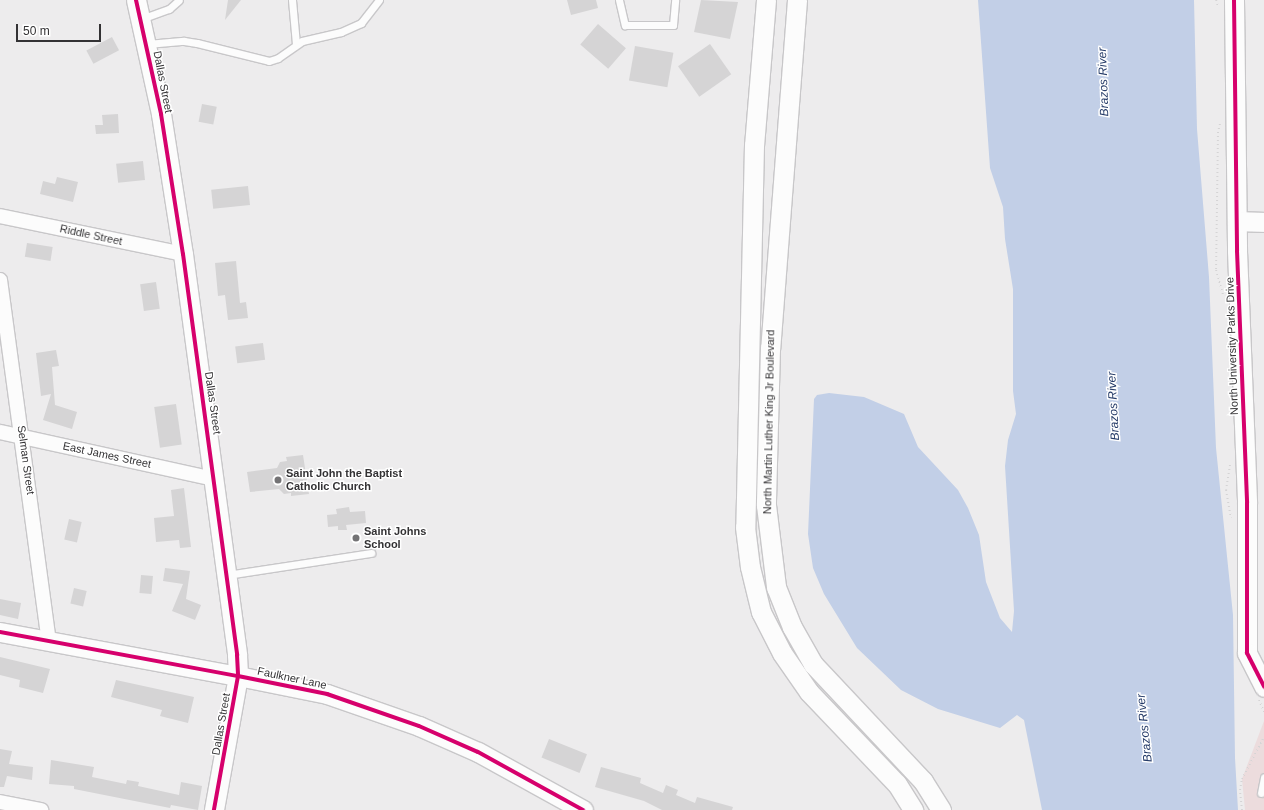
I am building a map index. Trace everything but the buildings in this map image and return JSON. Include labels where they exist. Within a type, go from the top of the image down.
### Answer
[{"type":"street","name":"Dallas Street","points":[[136,0],[161,114],[183,254],[214,479],[238,676],[214,810]]},
{"type":"street","name":"North Martin Luther King Jr Boulevard","points":[[766,0],[754,145],[745,527],[750,567],[761,612],[782,653],[809,692],[897,784],[914,810]]},
{"type":"street","name":"North Martin Luther King Jr Boulevard","points":[[797,0],[770,348],[766,505],[776,587],[792,627],[813,664],[923,782],[941,810]]},
{"type":"street","name":"North University Parks Drive","points":[[1234,0],[1237,221],[1247,503],[1247,653],[1264,687]]},
{"type":"street","name":"Riddle Street","points":[[0,216],[183,254]]},
{"type":"street","points":[[1237,221],[1264,222]]},
{"type":"street","name":"Selman Street","points":[[0,280],[23,437],[49,641]]},
{"type":"street","name":"East James Street","points":[[0,432],[214,479]]},
{"type":"street","name":"Faulkner Lane","points":[[0,632],[327,694],[419,726],[478,752],[582,810]]},
{"type":"street","points":[[0,802],[41,810]]},
{"type":"lane","points":[[141,19],[169,9],[179,0]]},
{"type":"lane","points":[[292,0],[296,44]]},
{"type":"lane","points":[[146,44],[184,41],[269,61],[278,58],[302,40],[341,32],[361,23],[379,0]]},
{"type":"lane","points":[[619,0],[625,25],[673,25],[675,0]]},
{"type":"lane","points":[[226,575],[371,553]]},
{"type":"lane","points":[[1261,793],[1264,777]]},
{"type":"path","points":[[1242,810],[1240,790],[1242,779],[1264,737]]},
{"type":"shaded area","points":[[1264,721],[1264,810],[1245,810],[1242,779]]},
{"type":"water","name":"Brazos River","points":[[978,0],[1194,0],[1197,129],[1209,277],[1216,448],[1233,615],[1235,758],[1238,810],[1042,810],[1024,720],[1017,715],[1000,728],[938,709],[901,690],[857,648],[824,594],[813,568],[808,534],[814,399],[817,395],[829,393],[864,397],[904,414],[918,447],[958,490],[968,508],[979,535],[986,582],[1000,618],[1012,632],[1014,611],[1005,466],[1008,440],[1016,414],[1013,391],[1013,289],[1005,239],[1003,207],[990,168]]},
{"type":"cycle path","points":[[136,0],[161,114],[183,254],[237,655],[238,676],[214,810]]},
{"type":"cycle path","points":[[1234,0],[1237,251],[1247,503],[1247,653],[1264,687]]},
{"type":"cycle path","points":[[0,632],[327,694],[419,726],[478,752],[583,810]]},
{"type":"place","name":"Saint John the Baptist Catholic Church","points":[[278,480]]},
{"type":"place","name":"Saint Johns School","points":[[356,538]]}]
